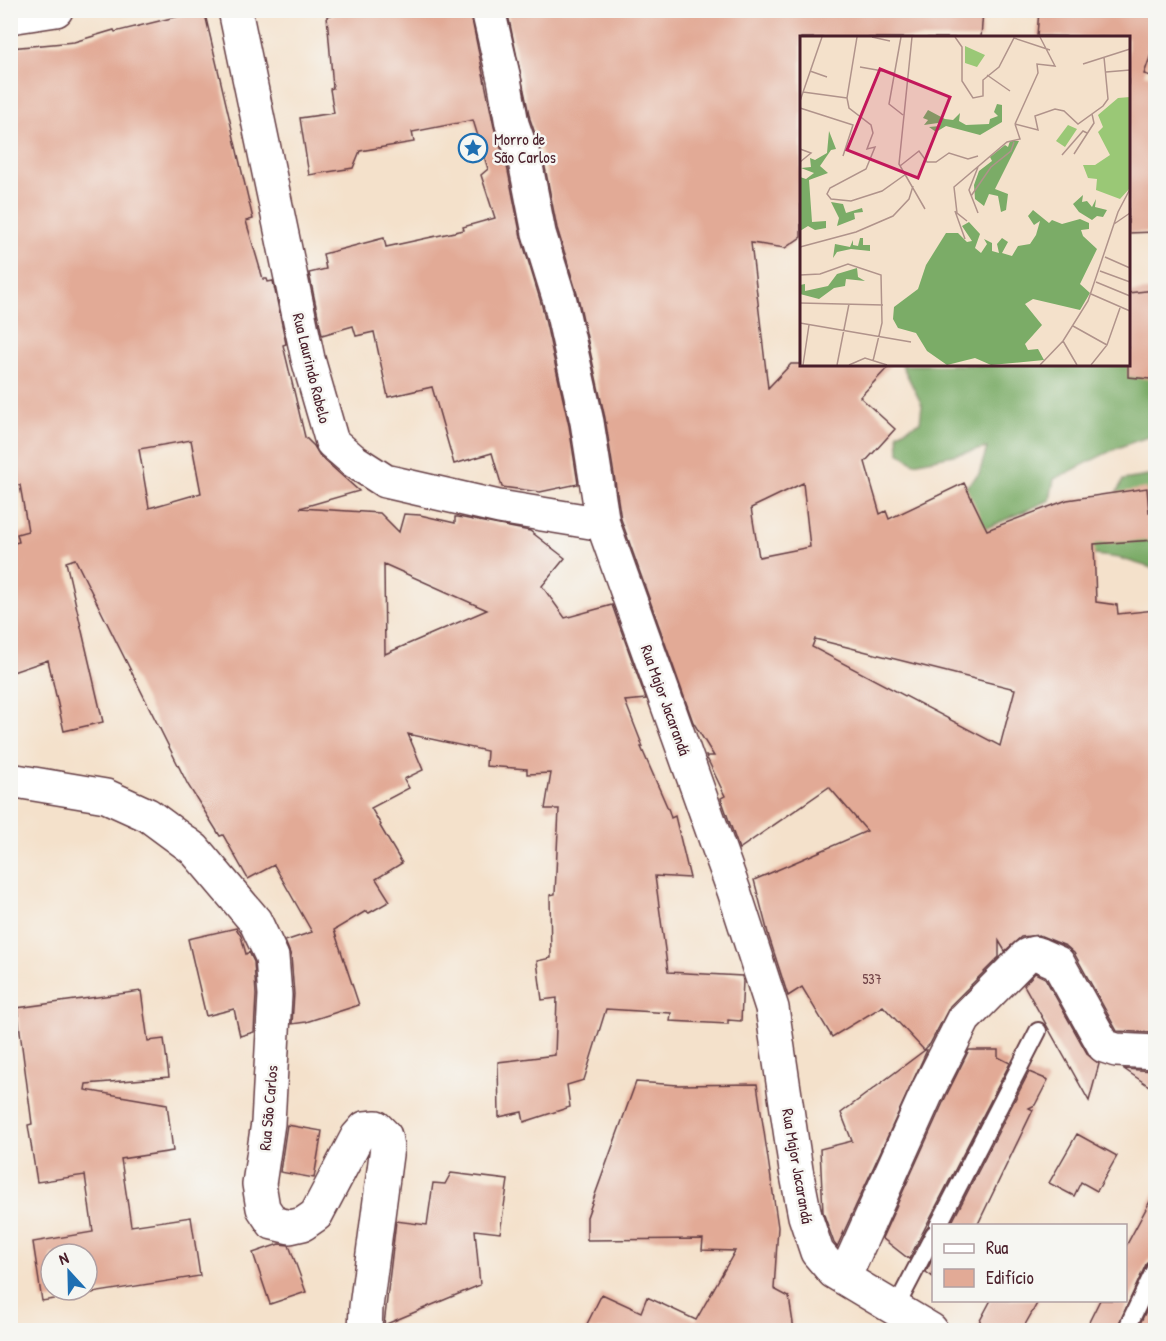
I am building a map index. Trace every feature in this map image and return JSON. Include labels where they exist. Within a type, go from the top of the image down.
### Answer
[{"type":"street","points":[[10,17],[56,10]]},
{"type":"street","name":"Rua Laurindo Rabelo","points":[[235,10],[308,359],[332,442],[354,461],[385,481],[499,507],[603,524]]},
{"type":"street","name":"Rua Major Jacarandá","points":[[488,10],[512,124],[525,161],[539,232],[560,301],[587,422],[603,524],[734,891],[772,1008],[805,1215],[817,1252],[834,1272],[931,1330]]},
{"type":"street","name":"Rua São Carlos","points":[[10,780],[106,796],[148,815],[194,849],[255,921],[272,957],[275,995],[268,1123],[259,1184],[263,1208],[273,1223],[290,1227],[303,1224],[316,1215],[357,1137],[366,1128],[376,1127],[385,1136],[387,1146],[365,1330]]},
{"type":"street","points":[[844,1278],[929,1088],[964,1019],[1027,956],[1034,953],[1058,963],[1104,1046],[1116,1050],[1155,1052]]},
{"type":"lane","points":[[939,1224],[1038,1031]]},
{"type":"lane","points":[[895,1309],[932,1235]]},
{"type":"lane","points":[[1126,1330],[1155,1267]]},
{"type":"green space","points":[[1155,340],[1155,440],[1149,437],[1124,445],[1054,479],[1050,500],[957,541],[951,501],[979,474],[987,448],[914,463],[899,452],[898,433],[920,422],[922,405],[902,366],[1130,366],[1130,341]]},
{"type":"green space","points":[[1155,475],[1155,569],[1119,558],[1086,554],[1123,480]]},
{"type":"building","points":[[204,10],[253,219],[246,221],[263,279],[267,279],[268,282],[273,281],[286,344],[283,345],[305,437],[320,456],[359,491],[300,508],[380,513],[399,532],[404,514],[455,523],[455,517],[458,517],[530,531],[565,558],[542,586],[565,618],[612,605],[646,699],[625,701],[643,747],[641,747],[671,818],[675,816],[690,878],[655,876],[668,972],[742,976],[741,1021],[728,1020],[728,1024],[670,1021],[671,1013],[606,1009],[584,1080],[567,1085],[570,1107],[524,1122],[522,1112],[499,1117],[498,1062],[555,1055],[557,998],[542,1000],[537,961],[551,958],[550,895],[555,894],[559,809],[545,809],[551,773],[527,774],[527,769],[486,766],[487,751],[408,734],[423,770],[404,779],[409,788],[371,808],[402,863],[376,879],[390,901],[369,913],[366,911],[334,930],[359,1005],[306,1022],[292,1024],[294,994],[291,956],[285,941],[312,932],[274,865],[248,879],[223,835],[220,836],[188,785],[75,559],[66,562],[103,722],[64,731],[48,660],[10,673],[10,544],[19,542],[17,534],[28,531],[20,485],[10,486],[10,48],[74,42],[114,30],[115,32]],"holes":[[[191,440],[201,493],[149,508],[139,449]],[[384,564],[487,610],[385,654]]]},
{"type":"building","points":[[354,10],[470,10],[494,127],[507,166],[521,237],[542,306],[569,426],[578,484],[540,492],[502,487],[492,453],[454,464],[432,387],[388,397],[374,332],[356,336],[353,326],[322,335],[309,273],[326,269],[323,254],[384,238],[386,247],[464,230],[463,227],[495,218],[481,175],[488,169],[473,120],[412,132],[414,142],[360,151],[353,168],[309,175],[300,118],[334,113],[330,89],[333,88],[327,16]]},
{"type":"building","points":[[507,10],[983,10],[981,36],[800,36],[800,238],[785,248],[751,243],[768,388],[791,364],[800,364],[800,366],[889,366],[860,397],[895,429],[865,462],[880,514],[886,511],[889,519],[964,483],[987,530],[1067,500],[1147,488],[1149,512],[1155,513],[1155,540],[1094,544],[1096,602],[1117,605],[1118,614],[1155,610],[1155,1033],[1117,1031],[1074,953],[1066,946],[1039,935],[1021,937],[1005,951],[999,941],[999,957],[950,1006],[930,1044],[924,1050],[883,1006],[832,1037],[802,987],[788,996],[754,880],[867,831],[829,787],[739,849],[721,798],[725,796],[706,756],[714,756],[693,722],[621,519],[605,418],[578,297],[557,228],[543,157],[530,119]],"holes":[[[803,483],[810,547],[759,557],[751,508]],[[815,639],[1015,689],[1000,746],[812,647]]]},
{"type":"building","points":[[1039,10],[1148,10],[1155,22],[1155,43],[1144,74],[1155,77],[1155,232],[1130,233],[1130,36],[1037,36]]},
{"type":"building","points":[[1155,290],[1155,368],[1150,379],[1128,377],[1130,293]]},
{"type":"building","points":[[236,928],[246,954],[249,952],[254,962],[256,995],[254,1032],[240,1036],[234,1009],[206,1016],[188,939]]},
{"type":"building","points":[[1035,973],[1045,978],[1088,1055],[1099,1064],[1089,1101],[1024,985]]},
{"type":"building","points":[[141,991],[148,1041],[164,1039],[169,1077],[86,1084],[85,1090],[167,1104],[173,1151],[121,1159],[131,1226],[191,1217],[200,1276],[99,1292],[99,1242],[39,1242],[39,1281],[33,1242],[93,1232],[85,1175],[37,1182],[28,1125],[32,1124],[17,1008]]},
{"type":"building","points":[[927,1050],[837,1247],[823,1212],[820,1149],[852,1141],[841,1113]]},
{"type":"building","points":[[969,1050],[998,1050],[998,1057],[1010,1063],[909,1259],[882,1238]]},
{"type":"building","points":[[1124,1069],[1155,1071],[1155,1090]]},
{"type":"building","points":[[1029,1072],[1048,1080],[1035,1105],[1029,1108],[1033,1110],[978,1224],[951,1224]]},
{"type":"building","points":[[636,1082],[678,1085],[757,1084],[778,1227],[774,1289],[789,1297],[794,1330],[584,1330],[602,1294],[641,1312],[647,1297],[696,1320],[735,1251],[702,1250],[703,1239],[587,1240],[587,1217]]},
{"type":"building","points":[[287,1125],[322,1131],[314,1178],[280,1172]]},
{"type":"building","points":[[1077,1134],[1117,1156],[1097,1191],[1081,1182],[1074,1196],[1049,1183]]},
{"type":"building","points":[[451,1173],[508,1180],[500,1233],[475,1230],[480,1285],[384,1325],[396,1221],[427,1225],[433,1183],[445,1184]]},
{"type":"building","points":[[1155,1192],[1155,1257],[1147,1262],[1116,1330],[1085,1330],[1099,1302],[1127,1302],[1127,1244]]},
{"type":"building","points":[[279,1244],[289,1245],[306,1292],[270,1304],[253,1253]]},
{"type":"building","points":[[932,1260],[932,1276],[926,1272]]},
{"type":"building","points":[[1155,1292],[1155,1330],[1137,1330]]},
{"type":"building","points":[[990,1302],[1038,1302],[1022,1330],[975,1330]]},
{"type":"place","name":"Morro de São Carlos","points":[[473,148]]}]
